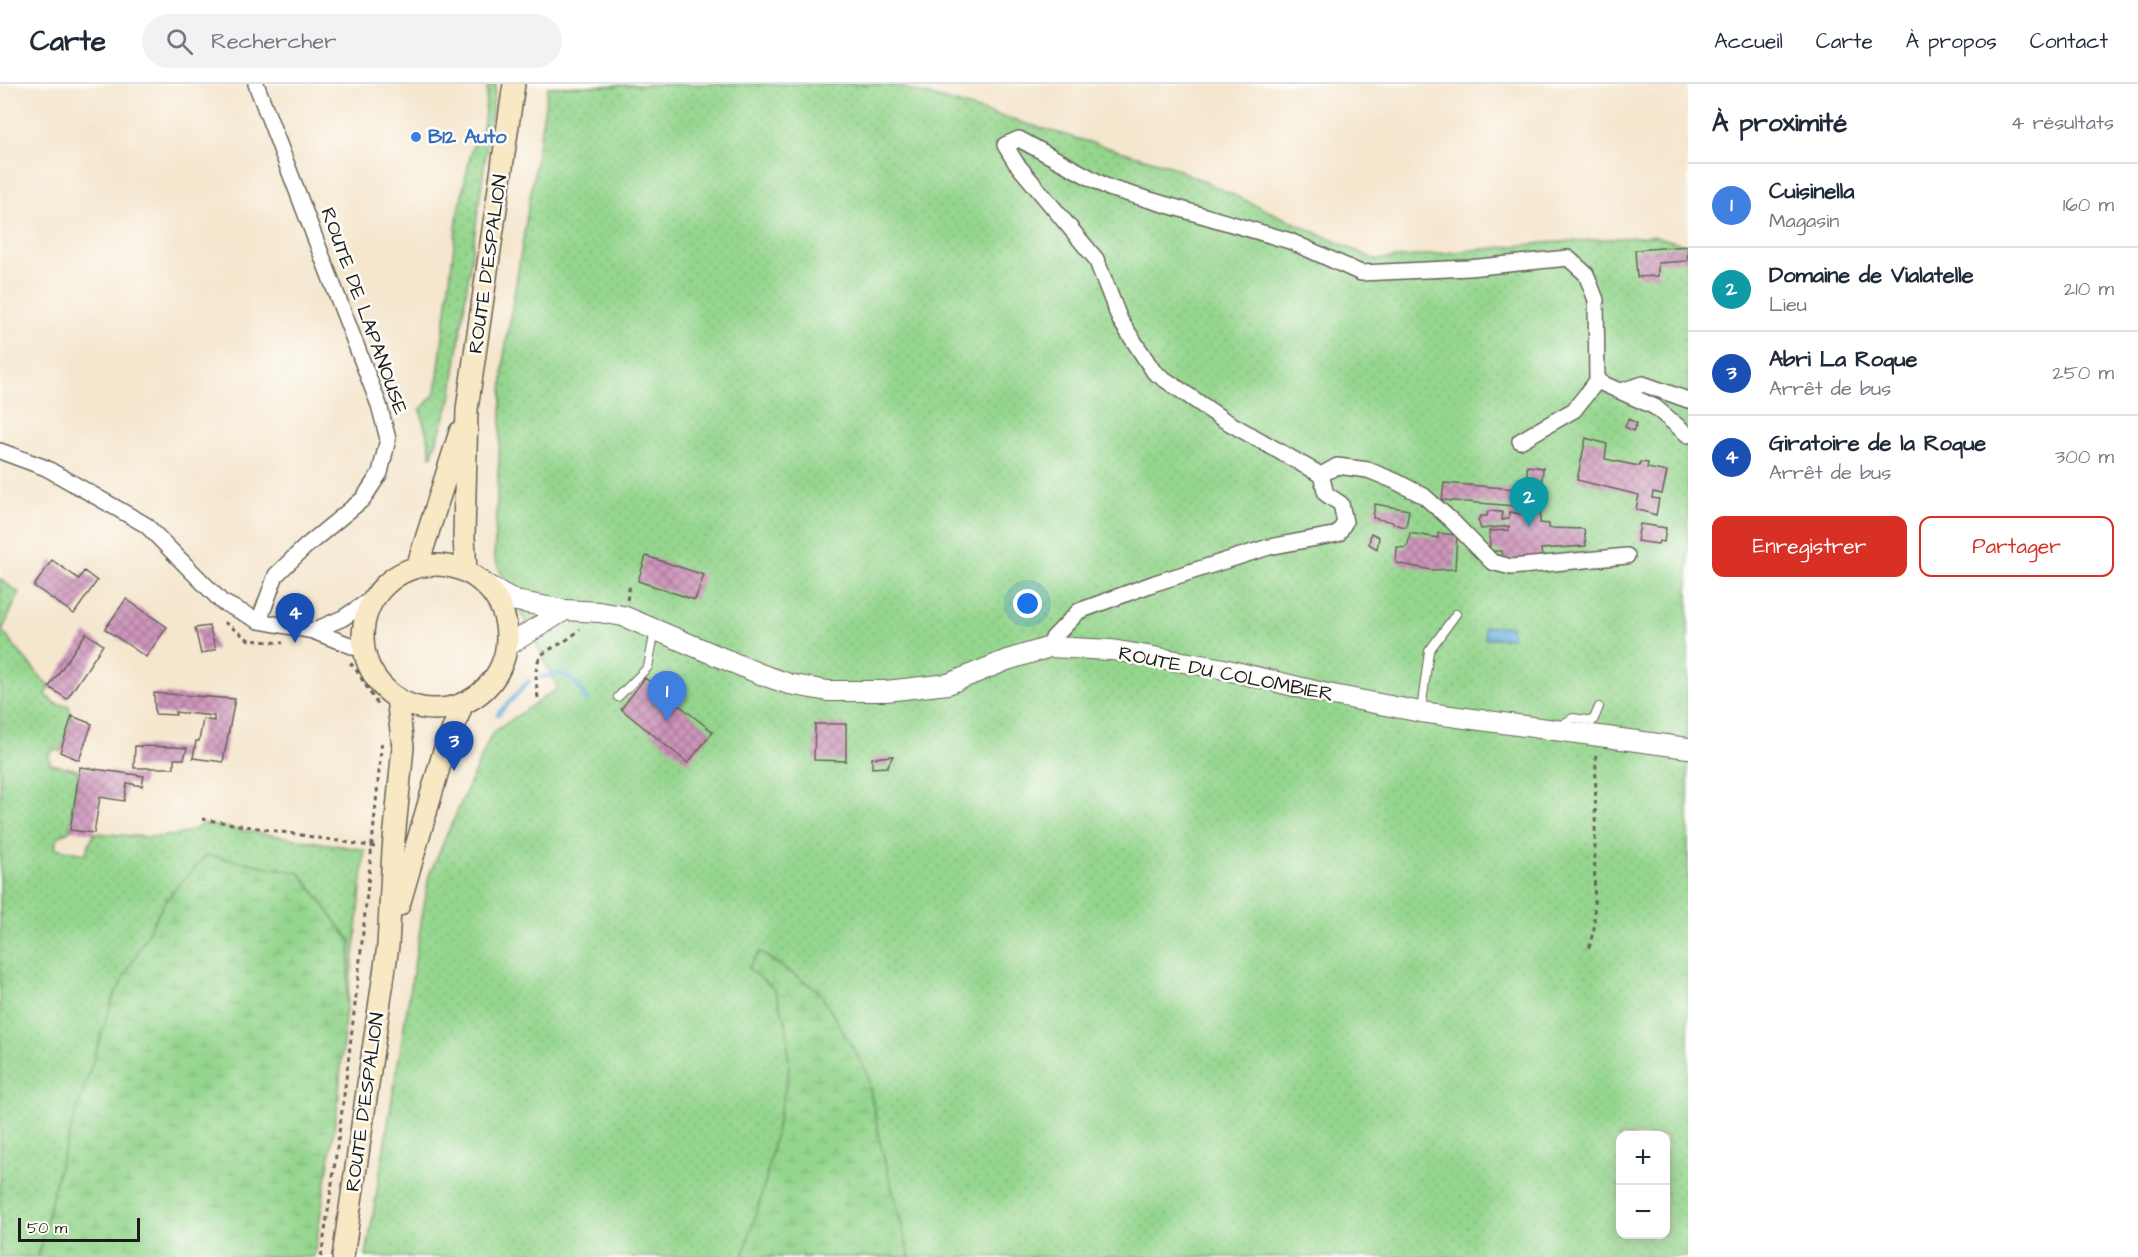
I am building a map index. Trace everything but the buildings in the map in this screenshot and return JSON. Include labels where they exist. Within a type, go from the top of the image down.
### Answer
[{"type":"main road","name":"ROUTE D'ESPALION","points":[[466,572],[464,537],[467,409],[514,84]]},
{"type":"main road","name":"ROUTE D'ESPALION","points":[[417,567],[467,409]]},
{"type":"main road","points":[[442,565],[466,572],[485,584],[501,606],[508,633],[504,658],[493,681],[484,690],[463,703],[450,707],[423,707],[397,698],[376,678],[369,665],[356,656],[369,609],[376,596],[393,578],[417,567],[442,565]]},
{"type":"main road","name":"ROUTE D'ESPALION","points":[[388,946],[383,848],[403,747],[397,698]]},
{"type":"main road","name":"ROUTE D'ESPALION","points":[[343,1257],[388,946],[442,753],[463,703]]},
{"type":"street","name":"ROUTE DE LAPANOUSE","points":[[256,84],[379,405],[388,439],[380,473],[363,499],[305,547],[276,575],[259,621]]},
{"type":"street","points":[[1050,647],[1053,638],[1078,611],[1155,583],[1269,547],[1338,534],[1345,522],[1341,504],[1326,494],[1321,475],[1224,420],[1154,372],[1120,320],[1096,259],[1016,164],[1005,145],[1019,139],[1109,188],[1290,242],[1361,273],[1469,268],[1568,258],[1586,274],[1596,300],[1597,381],[1574,410],[1520,441]]},
{"type":"street","points":[[1597,381],[1655,407],[1688,435]]},
{"type":"street","points":[[1621,391],[1642,384],[1688,400]]},
{"type":"street","points":[[0,451],[46,468],[146,525],[222,602],[259,621],[313,631],[356,656]]},
{"type":"street","points":[[1321,475],[1337,466],[1368,471],[1395,481],[1424,496],[1492,562],[1511,567],[1627,556]]},
{"type":"street","name":"ROUTE DU COLOMBIER","points":[[485,584],[516,601],[565,610],[623,616],[760,674],[789,684],[828,691],[886,691],[948,684],[1007,660],[1050,647],[1112,650],[1219,668],[1323,693],[1421,712],[1688,748]]},
{"type":"street","points":[[313,631],[343,618],[376,596]]},
{"type":"street","points":[[507,646],[565,610]]},
{"type":"lane","points":[[1421,712],[1428,651],[1456,614]]},
{"type":"lane","points":[[618,697],[648,667],[655,629]]},
{"type":"lane","points":[[1553,730],[1573,718],[1593,721],[1599,707]]},
{"type":"path","points":[[538,698],[536,662],[547,650],[576,633],[599,612]]},
{"type":"path","points":[[221,620],[249,640],[284,643]]},
{"type":"path","points":[[356,656],[355,668],[385,716]]},
{"type":"path","points":[[321,1257],[354,1021],[383,848],[384,728]]},
{"type":"path","points":[[1589,948],[1594,928],[1596,735]]},
{"type":"path","points":[[202,819],[383,848]]},
{"type":"green space","points":[[488,84],[496,84],[451,399],[431,457],[420,410],[436,392],[458,213],[472,148],[483,128]]},
{"type":"green space","points":[[683,84],[890,84],[1168,165],[1376,260],[1543,243],[1653,236],[1688,245],[1688,1257],[366,1257],[429,875],[492,733],[558,688],[494,558],[504,356],[548,87]]},
{"type":"green space","points":[[0,579],[19,593],[2,631],[49,687],[46,694],[48,697],[58,704],[68,705],[72,716],[60,752],[55,749],[49,755],[50,764],[79,770],[70,830],[57,838],[55,848],[85,854],[94,833],[165,836],[179,834],[202,824],[365,850],[355,947],[310,1257],[0,1257]]},
{"type":"green space","points":[[206,855],[300,873],[351,942],[338,1104],[314,1257],[38,1257],[59,1167],[113,998],[165,901]]},
{"type":"green space","points":[[760,952],[819,991],[866,1070],[881,1146],[910,1257],[743,1257],[765,1183],[789,1070],[787,1027],[775,990],[748,968]]},
{"type":"water","points":[[1511,626],[1512,638],[1485,639],[1484,627]]},
{"type":"waterway","points":[[540,677],[563,674],[578,685],[587,701]]},
{"type":"waterway","points":[[498,714],[529,681]]},
{"type":"place","name":"B12 Auto","points":[[416,137]]},
{"type":"place","name":"Domaine de Vialatelle","points":[[1529,527]]},
{"type":"place","name":"Giratoire de la Roque","points":[[295,643]]},
{"type":"place","name":"Cuisinella","points":[[667,721]]},
{"type":"place","name":"Abri La Roque","points":[[454,771]]}]
